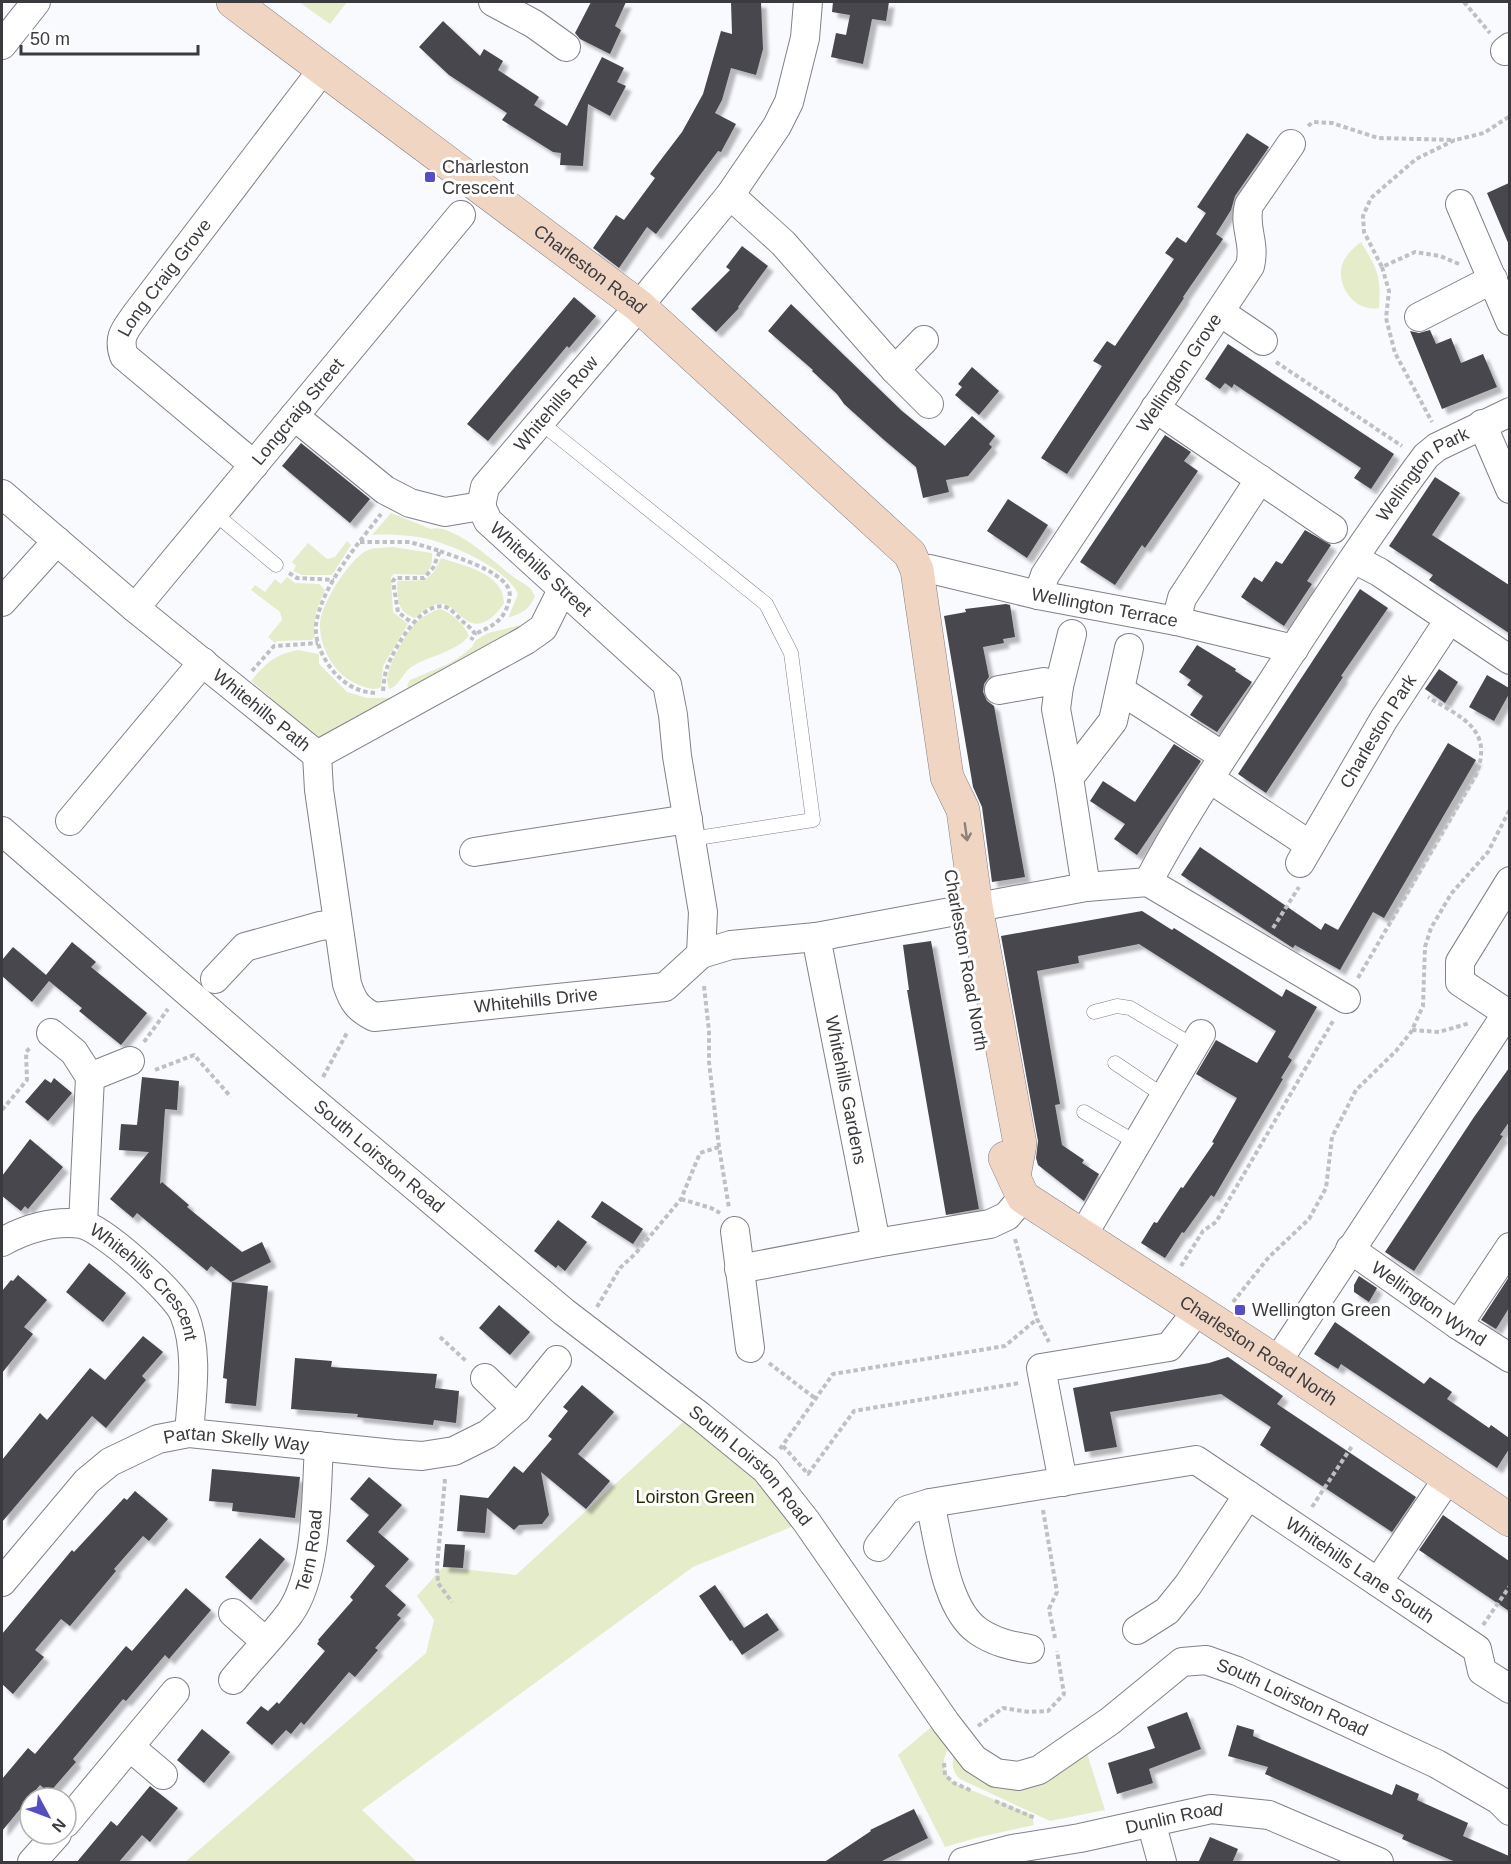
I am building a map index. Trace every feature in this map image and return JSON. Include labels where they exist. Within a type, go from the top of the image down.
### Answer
[{"type":"street","points":[[2,45],[36,2]]},
{"type":"street","name":"Charleston Road","points":[[233,2],[639,306],[910,554],[917,570]]},
{"type":"street","points":[[493,2],[540,13],[566,46]]},
{"type":"street","points":[[639,306],[730,195],[777,126],[789,102],[805,38],[808,2]]},
{"type":"street","name":"Long Craig Grove","points":[[254,465],[124,356],[120,344],[124,332],[137,313],[323,69]]},
{"type":"street","name":"Wellington Grove","points":[[1038,595],[1045,575],[1250,266],[1253,255],[1252,240],[1246,216],[1249,205],[1290,144]]},
{"type":"street","points":[[730,195],[783,243],[928,404]]},
{"type":"street","points":[[1460,204],[1509,321]]},
{"type":"street","name":"Longcraig Street","points":[[135,608],[461,215]]},
{"type":"street","points":[[1419,317],[1493,279]]},
{"type":"street","name":"Whitehills Row","points":[[482,506],[485,487],[639,306]]},
{"type":"street","points":[[1220,312],[1263,341]]},
{"type":"street","points":[[895,370],[924,340]]},
{"type":"street","points":[[1155,408],[1333,529]]},
{"type":"street","name":"Wellington Park","points":[[1354,559],[1433,452],[1482,424],[1509,412]]},
{"type":"street","name":"Whitehills Street","points":[[294,416],[363,473],[398,497],[445,512],[482,506],[488,521],[667,684],[674,715],[677,756],[703,912],[701,954]]},
{"type":"street","points":[[1482,424],[1509,489]]},
{"type":"street","points":[[1176,621],[1182,598],[1260,479]]},
{"type":"street","name":"Whitehills Path","points":[[2,494],[135,608],[317,755],[526,640],[543,628],[562,590]]},
{"type":"street","points":[[2,602],[57,541]]},
{"type":"street","points":[[1148,882],[1166,848],[1217,768],[1354,559],[1508,656]]},
{"type":"street","name":"Wellington Terrace","points":[[917,570],[930,569],[1038,595],[1176,621],[1294,649]]},
{"type":"street","name":"Charleston Road North","points":[[917,570],[947,777],[963,810],[966,908],[1020,1144],[1014,1196],[1083,1235],[1368,1422],[1448,1478],[1506,1511]]},
{"type":"street","name":"Charleston Park","points":[[1305,854],[1384,719],[1449,620]]},
{"type":"street","points":[[1072,634],[1059,686],[1056,709],[1086,887]]},
{"type":"street","points":[[1069,777],[1113,721],[1129,648]]},
{"type":"street","points":[[70,821],[202,662]]},
{"type":"street","points":[[999,690],[1044,682],[1059,686]]},
{"type":"street","points":[[1120,690],[1217,768],[1305,854]]},
{"type":"street","points":[[317,755],[319,790],[347,984],[351,998],[360,1010]]},
{"type":"street","points":[[474,852],[689,829]]},
{"type":"street","name":"South Loirston Road","points":[[2,831],[310,1099],[584,1328],[766,1470],[806,1521],[958,1741],[974,1759],[996,1773],[1018,1776],[1039,1770],[1110,1720],[1182,1662],[1206,1660],[1237,1671],[1437,1764],[1499,1800],[1509,1811]]},
{"type":"street","points":[[1277,1362],[1508,1014],[1460,982],[1460,962],[1509,881]]},
{"type":"street","points":[[966,908],[1086,887],[1148,882],[1346,999]]},
{"type":"street","name":"Whitehills Drive","points":[[360,1010],[374,1017],[393,1017],[665,987],[701,954],[731,945],[816,937],[966,908]]},
{"type":"street","points":[[215,979],[245,947],[320,926],[338,924]]},
{"type":"street","name":"Whitehills Gardens","points":[[816,937],[876,1243]]},
{"type":"street","points":[[51,1033],[74,1052],[90,1077],[83,1224]]},
{"type":"street","points":[[1083,1235],[1198,1040]]},
{"type":"street","points":[[90,1077],[130,1061]]},
{"type":"street","points":[[739,1269],[990,1224],[1014,1196]]},
{"type":"street","name":"Whitehills Crescent","points":[[2,1242],[29,1229],[83,1224],[106,1238],[154,1278],[176,1300],[184,1316],[193,1358],[189,1433]]},
{"type":"street","points":[[732,1226],[750,1348]]},
{"type":"street","points":[[1458,1325],[1509,1247]]},
{"type":"street","name":"Wellington Wynd","points":[[1350,1249],[1509,1358]]},
{"type":"street","points":[[878,1547],[907,1510],[930,1503],[1063,1482],[1052,1372],[1169,1347],[1209,1318]]},
{"type":"street","name":"Partan Skelly Way","points":[[2,1582],[87,1481],[110,1462],[158,1439],[189,1433],[422,1456],[454,1451],[488,1434],[518,1409],[557,1360]]},
{"type":"street","points":[[485,1378],[518,1409]]},
{"type":"street","name":"Tern Road","points":[[232,1680],[291,1612],[303,1587],[311,1562],[319,1446]]},
{"type":"street","name":"Whitehills Lane South","points":[[1063,1482],[1196,1460],[1471,1644]]},
{"type":"street","points":[[1378,1582],[1448,1478]]},
{"type":"street","points":[[1137,1630],[1167,1611],[1188,1586],[1248,1495]]},
{"type":"street","points":[[930,1503],[950,1592],[962,1613],[976,1631],[1002,1644],[1030,1649]]},
{"type":"street","points":[[232,1612],[265,1641]]},
{"type":"street","points":[[1471,1644],[1477,1649],[1482,1671],[1509,1689]]},
{"type":"street","points":[[78,1809],[175,1692]]},
{"type":"street","points":[[130,1747],[163,1775]]},
{"type":"street","name":"Dunlin Road","points":[[963,1863],[1012,1849],[1080,1838],[1211,1809],[1269,1815],[1379,1863]]},
{"type":"street","points":[[1151,1822],[1162,1863]]},
{"type":"street","points":[[32,1863],[47,1846]]},
{"type":"lane","points":[[540,422],[766,604],[791,653],[813,820],[689,829]]},
{"type":"lane","points":[[214,513],[276,565]]},
{"type":"lane","points":[[1094,1012],[1116,1006],[1130,1008],[1198,1040]]},
{"type":"lane","points":[[1115,1063],[1164,1096]]},
{"type":"lane","points":[[1084,1112],[1137,1143]]},
{"type":"path","points":[[1433,452],[1395,353],[1386,318],[1389,291],[1382,267],[1364,232],[1363,216],[1371,198],[1416,159],[1455,140],[1484,133],[1509,116]]},
{"type":"path","points":[[1290,144],[1312,122],[1332,123],[1378,138],[1455,140]]},
{"type":"path","points":[[1382,267],[1415,252],[1440,256],[1493,279]]},
{"type":"path","points":[[1263,341],[1272,359],[1433,452]]},
{"type":"path","points":[[398,497],[360,542],[334,580],[316,621],[318,643],[322,655],[347,685],[365,692],[383,694],[396,692],[416,700]]},
{"type":"path","points":[[360,542],[410,542],[476,565],[500,578],[508,586],[510,597],[506,611],[497,624],[475,634],[465,646]]},
{"type":"path","points":[[412,623],[398,612],[393,581],[401,576],[424,578],[433,568],[440,551]]},
{"type":"path","points":[[276,565],[297,578],[334,580]]},
{"type":"path","points":[[383,694],[387,666],[412,623],[432,608],[440,606],[448,608],[475,634]]},
{"type":"path","points":[[236,689],[274,646],[318,643]]},
{"type":"path","points":[[1209,1318],[1233,1302],[1269,1257],[1309,1219],[1326,1188],[1332,1137],[1356,1090],[1396,1051],[1412,1030],[1423,1006],[1425,948],[1431,928],[1451,894],[1488,852],[1509,809]]},
{"type":"path","points":[[1259,949],[1306,877],[1305,854]]},
{"type":"path","points":[[701,954],[718,1147],[732,1226]]},
{"type":"path","points":[[183,989],[130,1061],[142,1074],[194,1055],[231,1097]]},
{"type":"path","points":[[310,1099],[360,1010]]},
{"type":"path","points":[[1412,1030],[1439,1032],[1508,1014]]},
{"type":"path","points":[[2,1110],[27,1080],[26,1052],[38,1040],[51,1033]]},
{"type":"path","points":[[584,1328],[621,1268],[681,1199],[700,1153],[718,1147]]},
{"type":"path","points":[[783,1446],[808,1473],[854,1411],[1052,1372],[1019,1252],[1014,1196]]},
{"type":"path","points":[[681,1199],[711,1208],[732,1226]]},
{"type":"path","points":[[766,1470],[833,1374],[1005,1346],[1037,1319]]},
{"type":"path","points":[[440,1338],[485,1378]]},
{"type":"path","points":[[750,1348],[816,1399]]},
{"type":"path","points":[[1298,1529],[1368,1422]]},
{"type":"path","points":[[448,1451],[437,1567],[438,1583],[452,1602]]},
{"type":"path","points":[[1471,1644],[1509,1586]]},
{"type":"green space","points":[[299,2],[347,2],[330,24]]},
{"type":"green space","points":[[1361,242],[1379,280],[1379,308],[1357,304],[1347,293],[1341,279],[1341,267],[1345,259]]},
{"type":"green space","points":[[391,513],[431,529],[440,528],[461,537],[530,588],[535,596],[528,608],[508,618],[518,594],[501,574],[474,557],[445,544],[419,537],[372,535]]},
{"type":"green space","points":[[347,541],[351,545],[332,575],[302,575],[293,571],[296,566],[292,562],[308,543],[327,559],[335,557]]},
{"type":"green space","points":[[393,547],[432,553],[432,562],[424,575],[394,574],[391,577],[393,612],[408,624],[383,666],[381,687],[370,689],[350,681],[336,668],[322,642],[320,623],[325,605],[352,563],[369,550]]},
{"type":"green space","points":[[441,558],[481,572],[497,584],[504,603],[493,617],[483,623],[472,623],[444,604],[436,604],[415,618],[402,609],[398,600],[398,581],[425,580],[434,572]]},
{"type":"green space","points":[[287,577],[295,583],[319,584],[325,590],[316,612],[315,636],[312,640],[277,641],[275,643],[268,637],[282,620],[280,612],[251,590],[255,585],[265,592],[275,579],[281,584]]},
{"type":"green space","points":[[440,609],[457,620],[469,636],[449,650],[413,666],[396,685],[389,689],[388,674],[404,639],[414,624],[429,613]]},
{"type":"green space","points":[[529,623],[517,639],[498,638],[412,693],[407,686],[410,680],[461,656],[472,647],[476,640],[488,633]]},
{"type":"green space","points":[[298,650],[319,654],[319,664],[347,692],[367,698],[393,698],[327,740],[309,738],[268,706],[269,696],[251,681],[271,661],[283,654]]},
{"type":"green space","name":"Loirston Green","points":[[694,1412],[806,1521],[693,1567],[362,1810],[417,1862],[185,1862],[426,1653],[434,1620],[417,1596],[443,1567],[516,1575]]},
{"type":"green space","points":[[936,1723],[949,1748],[944,1758],[944,1767],[954,1783],[1032,1815],[1034,1825],[945,1847],[898,1755]]},
{"type":"green space","points":[[1085,1747],[1105,1810],[1050,1821],[960,1779],[953,1766],[954,1751],[982,1772]]},
{"type":"building","points":[[591,2],[626,2],[615,26],[621,30],[610,54],[580,39],[575,33]]},
{"type":"building","points":[[731,2],[761,2],[763,49],[756,75],[731,68],[722,100],[715,113],[736,124],[721,152],[718,151],[656,234],[647,227],[619,268],[593,248],[616,215],[624,220],[655,178],[650,174],[682,132],[703,94],[721,31],[732,34]]},
{"type":"building","points":[[833,2],[889,2],[886,21],[872,19],[863,64],[831,57],[836,33],[846,35],[850,15],[832,12]]},
{"type":"building","points":[[443,21],[480,56],[484,49],[503,61],[498,70],[539,97],[534,105],[567,126],[602,57],[624,68],[617,82],[626,86],[610,116],[588,104],[583,166],[560,165],[561,153],[553,152],[502,120],[507,113],[449,75],[419,47]]},
{"type":"building","points":[[1247,133],[1269,147],[1235,196],[1231,210],[1216,234],[1223,239],[1067,474],[1041,458],[1102,366],[1093,361],[1107,341],[1115,346],[1174,259],[1165,253],[1177,237],[1186,243],[1206,213],[1197,207]]},
{"type":"building","points":[[1509,183],[1509,245],[1487,193]]},
{"type":"building","points":[[742,246],[768,266],[739,308],[716,332],[691,309],[730,270],[726,267]]},
{"type":"building","points":[[574,297],[596,316],[569,348],[567,346],[488,441],[467,424]]},
{"type":"building","points":[[791,304],[902,411],[945,446],[972,416],[995,436],[989,444],[992,447],[968,476],[946,480],[949,492],[923,498],[916,467],[844,404],[813,370],[768,331]]},
{"type":"building","points":[[1430,330],[1436,344],[1451,338],[1461,363],[1483,354],[1497,387],[1442,409],[1410,331],[1419,333]]},
{"type":"building","points":[[1228,344],[1394,454],[1371,489],[1354,478],[1361,468],[1234,384],[1232,388],[1225,383],[1220,389],[1205,379]]},
{"type":"building","points":[[972,367],[999,391],[979,415],[955,395],[962,387],[958,384]]},
{"type":"building","points":[[1165,435],[1191,452],[1184,461],[1198,471],[1145,548],[1142,545],[1115,585],[1080,562]]},
{"type":"building","points":[[301,443],[370,499],[350,523],[282,466]]},
{"type":"building","points":[[1435,477],[1460,493],[1432,535],[1509,585],[1509,633],[1429,580],[1433,575],[1389,546]]},
{"type":"building","points":[[1008,499],[1048,525],[1027,558],[987,531]]},
{"type":"building","points":[[1305,530],[1331,545],[1307,581],[1312,584],[1284,626],[1241,597],[1254,577],[1262,582],[1276,561],[1282,564]]},
{"type":"building","points":[[1360,589],[1388,608],[1341,676],[1343,677],[1266,793],[1238,774]]},
{"type":"building","points":[[1010,605],[1015,637],[1003,639],[1004,643],[983,647],[989,677],[984,684],[983,692],[987,701],[994,706],[1025,877],[992,882],[982,807],[973,787],[944,616],[966,612],[965,609]]},
{"type":"building","points":[[1197,645],[1236,669],[1235,671],[1252,682],[1217,732],[1190,715],[1203,696],[1187,685],[1191,680],[1179,672]]},
{"type":"building","points":[[1439,669],[1458,682],[1445,703],[1425,689]]},
{"type":"building","points":[[1487,675],[1509,688],[1509,694],[1494,721],[1469,707]]},
{"type":"building","points":[[1448,743],[1476,760],[1384,918],[1373,912],[1340,970],[1295,945],[1293,948],[1181,875],[1200,847],[1321,930],[1325,923],[1338,930]]},
{"type":"building","points":[[1174,744],[1201,761],[1137,855],[1114,839],[1125,824],[1090,801],[1103,781],[1135,802]]},
{"type":"building","points":[[1142,911],[1172,930],[1174,928],[1282,997],[1286,989],[1317,1007],[1288,1057],[1292,1060],[1281,1078],[1283,1079],[1214,1197],[1211,1195],[1165,1258],[1141,1243],[1154,1222],[1157,1223],[1214,1143],[1212,1142],[1237,1098],[1196,1074],[1216,1040],[1257,1063],[1276,1031],[1139,944],[1078,956],[1079,963],[1037,971],[1060,1104],[1055,1105],[1062,1145],[1084,1160],[1082,1163],[1099,1174],[1084,1201],[1038,1165],[1036,1158],[1038,1141],[1001,936]]},
{"type":"building","points":[[931,941],[979,1209],[946,1215],[907,990],[909,990],[903,945]]},
{"type":"building","points":[[72,942],[96,962],[91,967],[147,1013],[121,1045],[79,1011],[82,1008],[49,981],[32,1002],[2,976],[2,960],[13,947],[46,975]]},
{"type":"building","points":[[1509,1068],[1509,1122],[1500,1135],[1503,1136],[1414,1271],[1385,1252]]},
{"type":"building","points":[[142,1077],[179,1081],[177,1110],[165,1109],[160,1184],[162,1182],[189,1205],[187,1207],[242,1252],[262,1242],[271,1262],[231,1282],[211,1266],[207,1271],[137,1213],[133,1218],[110,1199],[149,1152],[119,1150],[121,1124],[137,1125]]},
{"type":"building","points":[[54,1078],[72,1093],[48,1121],[25,1102],[45,1079],[51,1083]]},
{"type":"building","points":[[30,1139],[63,1167],[28,1209],[25,1206],[21,1211],[2,1196],[2,1176]]},
{"type":"building","points":[[602,1201],[643,1229],[633,1244],[591,1217]]},
{"type":"building","points":[[558,1220],[587,1242],[565,1271],[558,1265],[556,1268],[534,1251]]},
{"type":"building","points":[[89,1263],[126,1293],[103,1322],[66,1292]]},
{"type":"building","points":[[18,1275],[47,1300],[24,1327],[33,1334],[2,1373],[2,1291]]},
{"type":"building","points":[[1359,1276],[1377,1288],[1369,1302],[1354,1292],[1354,1285]]},
{"type":"building","points":[[1509,1277],[1509,1308],[1496,1329],[1481,1320]]},
{"type":"building","points":[[232,1282],[268,1286],[256,1406],[225,1403],[227,1379],[223,1378]]},
{"type":"building","points":[[499,1305],[530,1332],[510,1355],[479,1328]]},
{"type":"building","points":[[1335,1322],[1424,1384],[1430,1377],[1452,1392],[1447,1399],[1489,1428],[1491,1425],[1509,1438],[1509,1449],[1497,1468],[1341,1364],[1338,1369],[1314,1354]]},
{"type":"building","points":[[143,1336],[163,1352],[142,1376],[146,1380],[106,1428],[92,1416],[2,1522],[2,1460],[40,1413],[47,1420],[90,1368],[105,1380]]},
{"type":"building","points":[[1228,1357],[1283,1396],[1277,1404],[1416,1497],[1392,1532],[1260,1445],[1271,1427],[1221,1394],[1110,1412],[1117,1447],[1085,1452],[1073,1388],[1209,1363]]},
{"type":"building","points":[[295,1358],[332,1361],[331,1367],[437,1374],[435,1388],[459,1391],[456,1423],[434,1420],[433,1425],[357,1417],[358,1414],[291,1409]]},
{"type":"building","points":[[582,1385],[614,1412],[578,1454],[610,1481],[586,1509],[541,1472],[549,1515],[542,1524],[519,1525],[514,1530],[487,1508],[485,1533],[457,1531],[460,1495],[488,1498],[514,1466],[523,1473],[552,1439],[548,1436],[568,1411],[563,1407]]},
{"type":"building","points":[[212,1469],[300,1477],[295,1518],[232,1511],[233,1503],[209,1501]]},
{"type":"building","points":[[369,1477],[402,1505],[378,1532],[409,1559],[385,1586],[406,1605],[397,1615],[401,1618],[375,1648],[378,1650],[355,1677],[349,1672],[304,1725],[301,1722],[291,1734],[286,1730],[272,1745],[246,1723],[261,1706],[268,1711],[277,1702],[279,1704],[325,1651],[317,1644],[318,1640],[353,1600],[350,1597],[375,1566],[346,1541],[369,1515],[350,1499]]},
{"type":"building","points":[[135,1491],[168,1519],[149,1541],[143,1536],[70,1626],[61,1619],[35,1650],[44,1657],[13,1694],[2,1684],[2,1634],[72,1550],[74,1552],[124,1498],[127,1500]]},
{"type":"building","points":[[1443,1515],[1509,1561],[1509,1611],[1419,1550]]},
{"type":"building","points":[[260,1538],[285,1559],[251,1600],[225,1577]]},
{"type":"building","points":[[445,1544],[465,1545],[463,1568],[443,1567]]},
{"type":"building","points":[[715,1585],[744,1628],[767,1613],[779,1630],[742,1655],[699,1596]]},
{"type":"building","points":[[186,1588],[211,1610],[169,1659],[165,1655],[126,1701],[123,1699],[73,1759],[76,1762],[55,1786],[18,1786],[18,1812],[2,1831],[2,1779],[28,1748],[35,1754],[126,1646],[132,1651]]},
{"type":"building","points":[[1187,1712],[1201,1749],[1149,1769],[1153,1783],[1117,1794],[1108,1763],[1155,1748],[1147,1727]]},
{"type":"building","points":[[1237,1725],[1254,1730],[1253,1736],[1392,1795],[1396,1784],[1419,1794],[1417,1800],[1468,1823],[1463,1836],[1509,1856],[1509,1863],[1458,1863],[1402,1839],[1404,1835],[1265,1774],[1268,1767],[1228,1756]]},
{"type":"building","points":[[202,1729],[230,1752],[204,1783],[177,1760]]},
{"type":"building","points":[[150,1786],[178,1808],[150,1842],[142,1835],[118,1863],[76,1863],[111,1821],[117,1826]]},
{"type":"building","points":[[914,1809],[928,1838],[878,1863],[823,1863],[870,1830]]},
{"type":"building","points":[[1210,1837],[1238,1849],[1232,1863],[1198,1863]]},
{"type":"place","name":"Charleston Crescent","points":[[430,177]]},
{"type":"place","name":"Wellington Green","points":[[1240,1310]]}]
